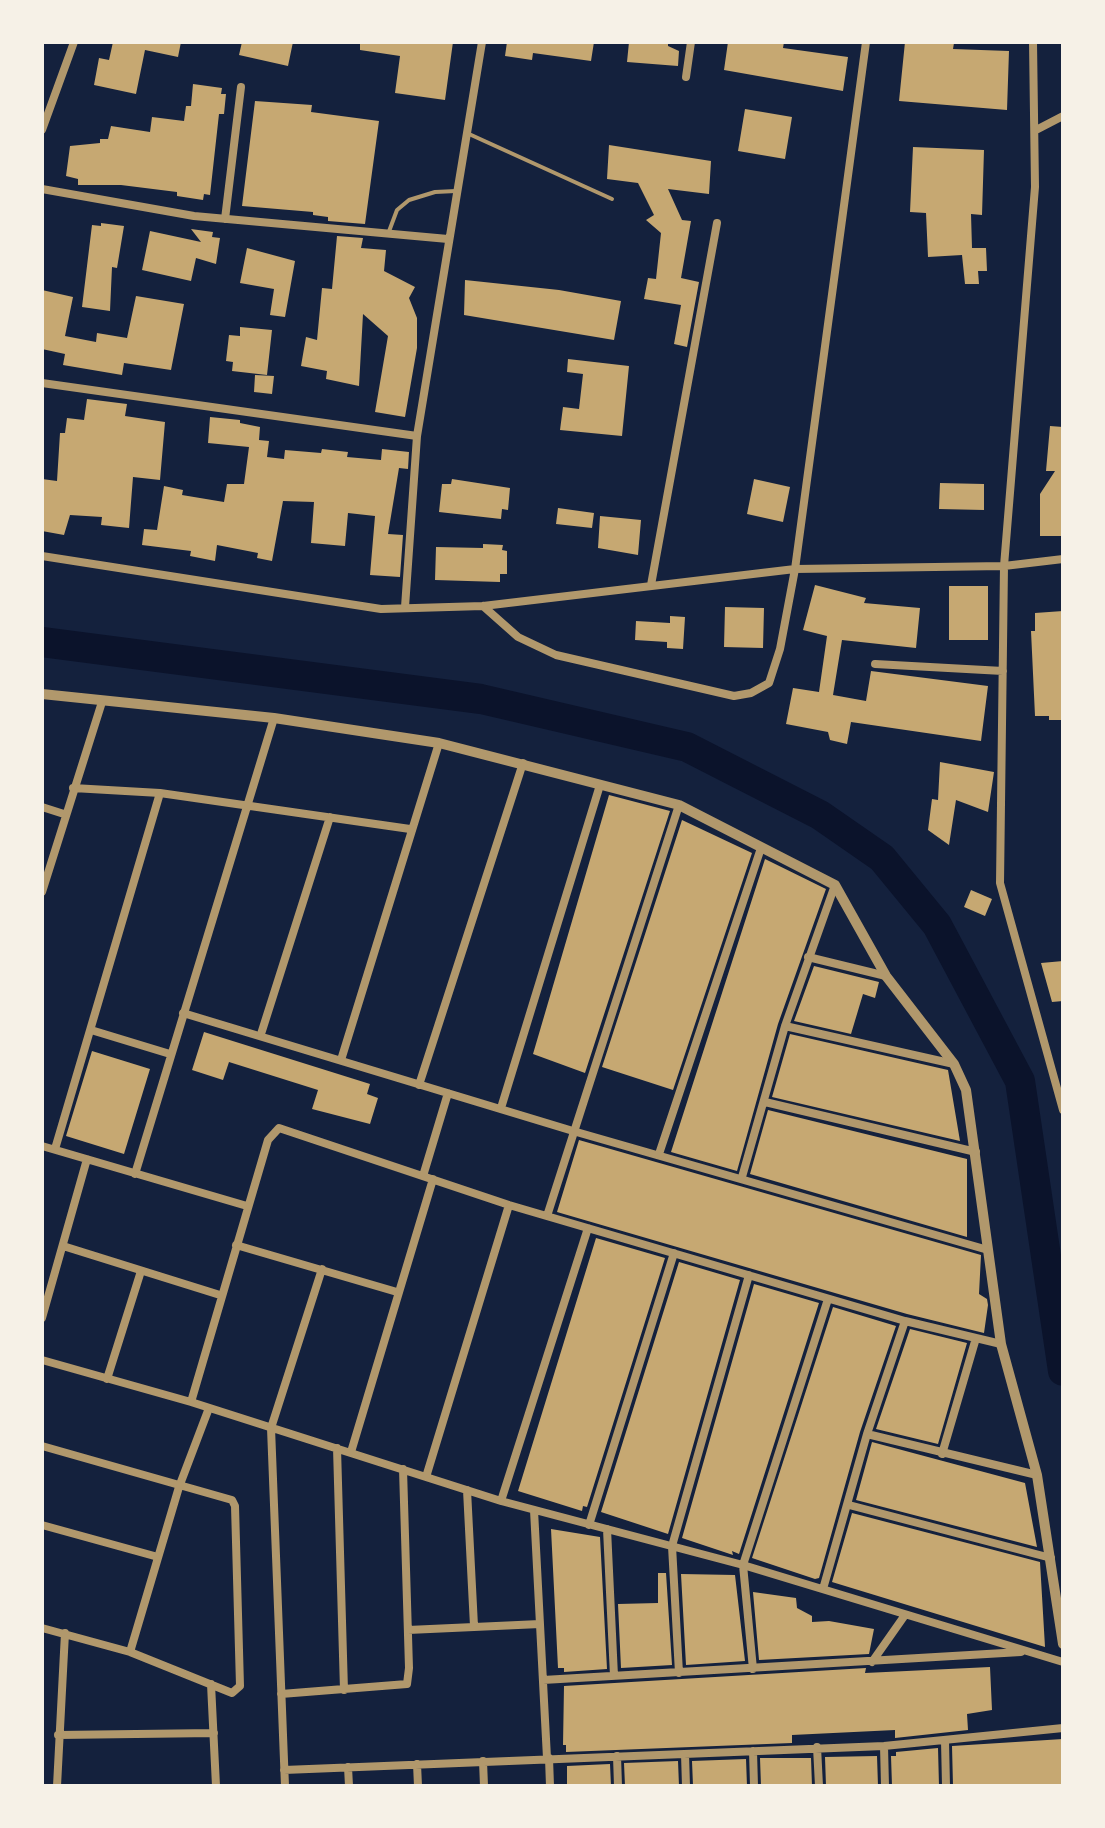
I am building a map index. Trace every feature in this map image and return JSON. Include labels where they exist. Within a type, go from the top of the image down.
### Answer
[{"type":"street","points":[[42,130],[74,42]]},
{"type":"street","points":[[405,607],[417,436],[482,42]]},
{"type":"street","points":[[686,77],[691,42]]},
{"type":"street","points":[[483,606],[518,637],[556,655],[734,696],[751,693],[769,683],[780,649],[795,569],[866,42]]},
{"type":"street","points":[[1033,42],[1035,187],[1004,566],[1000,883],[1063,1110]]},
{"type":"street","points":[[225,219],[241,87]]},
{"type":"street","points":[[1036,130],[1063,116]]},
{"type":"street","points":[[42,189],[225,219],[448,239]]},
{"type":"street","points":[[651,585],[717,223]]},
{"type":"street","points":[[42,383],[417,436]]},
{"type":"street","points":[[42,556],[381,609],[483,606],[795,569],[1004,566],[1063,559]]},
{"type":"street","points":[[875,664],[1003,671]]},
{"type":"street","points":[[42,694],[274,718],[439,743],[523,763],[679,805],[835,885],[886,976],[954,1064],[966,1090],[1001,1344],[1037,1475],[1063,1644]]},
{"type":"street","points":[[42,891],[102,702]]},
{"type":"street","points":[[135,1174],[274,718]]},
{"type":"street","points":[[341,1060],[439,743]]},
{"type":"street","points":[[419,1085],[523,763]]},
{"type":"street","points":[[501,1108],[600,785]]},
{"type":"street","points":[[73,788],[160,793],[410,829]]},
{"type":"street","points":[[55,1149],[160,793]]},
{"type":"street","points":[[547,1216],[679,805]]},
{"type":"street","points":[[42,807],[64,814]]},
{"type":"street","points":[[261,1034],[330,817]]},
{"type":"street","points":[[659,1154],[761,848]]},
{"type":"street","points":[[742,1177],[785,1026],[835,885]]},
{"type":"street","points":[[808,957],[886,976]]},
{"type":"street","points":[[183,1013],[261,1034],[573,1131],[988,1250]]},
{"type":"street","points":[[785,1026],[954,1064]]},
{"type":"street","points":[[91,1030],[170,1054]]},
{"type":"street","points":[[423,1176],[448,1093]]},
{"type":"street","points":[[765,1102],[976,1152]]},
{"type":"street","points":[[191,1402],[268,1140],[279,1128],[509,1205],[905,1321],[1001,1344]]},
{"type":"street","points":[[42,1146],[247,1206]]},
{"type":"street","points":[[42,1318],[87,1159]]},
{"type":"street","points":[[351,1452],[433,1179]]},
{"type":"street","points":[[426,1477],[509,1205]]},
{"type":"street","points":[[501,1501],[588,1228]]},
{"type":"street","points":[[236,1245],[397,1292]]},
{"type":"street","points":[[63,1246],[220,1295]]},
{"type":"street","points":[[589,1525],[674,1253]]},
{"type":"street","points":[[285,1786],[271,1428],[322,1269]]},
{"type":"street","points":[[107,1379],[141,1271]]},
{"type":"street","points":[[679,1673],[672,1546],[749,1275]]},
{"type":"street","points":[[753,1669],[743,1565],[828,1299]]},
{"type":"street","points":[[823,1589],[867,1434],[905,1321]]},
{"type":"street","points":[[942,1454],[976,1338]]},
{"type":"street","points":[[42,1360],[191,1402],[501,1501],[743,1565],[1063,1662]]},
{"type":"street","points":[[130,1652],[179,1487],[209,1408]]},
{"type":"street","points":[[867,1434],[1037,1475]]},
{"type":"street","points":[[42,1446],[228,1499],[235,1506],[240,1686],[232,1693],[130,1652],[42,1628]]},
{"type":"street","points":[[337,1448],[344,1690]]},
{"type":"street","points":[[281,1694],[407,1684],[403,1469]]},
{"type":"street","points":[[467,1490],[474,1626]]},
{"type":"street","points":[[849,1505],[1051,1558]]},
{"type":"street","points":[[534,1510],[550,1786]]},
{"type":"street","points":[[42,1525],[158,1557]]},
{"type":"street","points":[[607,1529],[614,1676]]},
{"type":"street","points":[[872,1662],[905,1615]]},
{"type":"street","points":[[408,1630],[540,1624]]},
{"type":"street","points":[[57,1786],[65,1633]]},
{"type":"street","points":[[543,1680],[1028,1652]]},
{"type":"street","points":[[211,1684],[216,1786]]},
{"type":"street","points":[[284,1770],[884,1746],[1063,1728]]},
{"type":"street","points":[[58,1735],[214,1733]]},
{"type":"street","points":[[945,1741],[946,1786]]},
{"type":"street","points":[[884,1746],[885,1786]]},
{"type":"street","points":[[817,1747],[819,1786]]},
{"type":"street","points":[[753,1751],[754,1786]]},
{"type":"street","points":[[685,1754],[686,1786]]},
{"type":"street","points":[[617,1756],[618,1786]]},
{"type":"street","points":[[483,1761],[484,1786]]},
{"type":"street","points":[[417,1764],[418,1786]]},
{"type":"street","points":[[348,1767],[349,1786]]},
{"type":"lane","points":[[467,133],[612,199]]},
{"type":"lane","points":[[388,236],[391,221],[409,200],[435,192],[456,191]]},
{"type":"building","points":[[113,42],[181,42],[178,57],[145,50],[136,94],[94,85],[99,58],[109,60]]},
{"type":"building","points":[[242,42],[293,42],[288,66],[239,55]]},
{"type":"building","points":[[360,42],[453,42],[445,100],[395,93],[400,56],[360,50]]},
{"type":"building","points":[[507,42],[594,42],[591,61],[533,53],[532,60],[505,56]]},
{"type":"building","points":[[629,42],[668,42],[668,46],[679,51],[678,66],[627,62]]},
{"type":"building","points":[[728,42],[784,42],[783,48],[848,57],[843,91],[724,70]]},
{"type":"building","points":[[905,42],[954,43],[953,49],[1009,51],[1007,110],[899,101]]},
{"type":"building","points":[[193,84],[222,88],[221,94],[226,94],[224,114],[219,114],[210,195],[204,194],[203,200],[177,196],[177,192],[121,185],[78,185],[78,179],[66,176],[70,146],[100,143],[100,139],[108,139],[111,126],[150,132],[152,117],[184,121],[186,106],[191,106]]},
{"type":"building","points":[[255,101],[312,105],[311,112],[379,121],[365,224],[328,221],[328,217],[313,215],[313,212],[242,206]]},
{"type":"building","points":[[745,109],[792,117],[785,159],[738,151]]},
{"type":"building","points":[[609,145],[711,161],[709,194],[668,189],[682,220],[691,221],[681,278],[699,282],[687,347],[674,344],[681,305],[644,299],[648,278],[656,279],[661,233],[646,220],[654,215],[638,183],[607,179]]},
{"type":"building","points":[[913,147],[984,150],[982,215],[971,214],[972,248],[986,248],[987,271],[978,271],[979,284],[965,284],[962,255],[928,257],[926,213],[910,212]]},
{"type":"building","points":[[101,223],[124,226],[117,268],[112,267],[110,311],[82,307],[92,225],[101,226]]},
{"type":"building","points":[[191,229],[213,232],[212,237],[220,238],[216,264],[196,258],[191,281],[142,270],[150,231],[201,242]]},
{"type":"building","points":[[337,236],[363,238],[361,248],[386,250],[384,271],[415,287],[409,298],[417,318],[417,348],[405,417],[375,412],[388,336],[363,314],[359,386],[326,379],[327,371],[301,366],[306,337],[317,340],[322,288],[332,289]]},
{"type":"building","points":[[247,248],[295,261],[285,317],[270,315],[274,289],[240,283]]},
{"type":"building","points":[[465,280],[559,290],[621,301],[614,340],[464,315]]},
{"type":"building","points":[[42,290],[73,297],[65,336],[96,342],[97,333],[127,338],[136,296],[184,304],[171,370],[124,363],[122,375],[63,365],[65,354],[42,349]]},
{"type":"building","points":[[240,327],[272,330],[267,375],[232,371],[233,362],[226,361],[229,335],[240,336]]},
{"type":"building","points":[[568,359],[629,366],[622,436],[560,430],[563,407],[579,409],[583,374],[567,372]]},
{"type":"building","points":[[255,375],[274,376],[272,394],[254,392]]},
{"type":"building","points":[[87,399],[127,404],[125,416],[165,422],[160,480],[133,477],[129,528],[101,525],[102,517],[70,515],[64,535],[42,531],[42,479],[57,481],[60,433],[65,433],[67,418],[84,420]]},
{"type":"building","points":[[210,417],[240,420],[240,423],[260,427],[259,440],[269,441],[267,457],[284,459],[285,450],[321,453],[322,449],[348,452],[347,457],[381,460],[382,449],[409,452],[408,469],[399,468],[388,534],[403,535],[400,577],[370,575],[375,516],[348,513],[345,546],[311,543],[314,502],[283,501],[272,561],[257,558],[258,553],[217,545],[215,561],[190,556],[191,551],[142,545],[144,529],[157,530],[164,486],[183,490],[182,495],[224,502],[227,484],[244,484],[249,447],[208,443]]},
{"type":"building","points":[[1050,426],[1063,427],[1062,536],[1040,536],[1040,494],[1055,471],[1046,471]]},
{"type":"building","points":[[452,479],[510,488],[508,510],[502,509],[501,519],[439,512],[442,484],[451,484]]},
{"type":"building","points":[[754,479],[790,487],[783,522],[747,514]]},
{"type":"building","points":[[940,483],[984,484],[984,510],[939,509]]},
{"type":"building","points":[[558,508],[594,513],[592,528],[556,524]]},
{"type":"building","points":[[600,516],[641,520],[638,555],[598,548]]},
{"type":"building","points":[[483,544],[503,545],[502,550],[507,551],[507,574],[500,574],[500,582],[435,580],[436,547],[483,548]]},
{"type":"building","points":[[815,585],[866,598],[864,603],[920,608],[916,648],[842,640],[833,695],[866,701],[871,671],[988,686],[981,741],[851,722],[847,744],[830,740],[828,732],[786,724],[793,688],[819,692],[827,636],[803,630]]},
{"type":"building","points":[[949,586],[988,586],[988,640],[949,640]]},
{"type":"building","points":[[725,607],[764,608],[763,648],[724,647]]},
{"type":"building","points":[[1063,611],[1063,720],[1049,720],[1049,716],[1035,716],[1031,631],[1035,631],[1035,613]]},
{"type":"building","points":[[670,616],[685,617],[683,649],[667,648],[667,642],[635,640],[636,621],[670,623]]},
{"type":"building","points":[[940,762],[994,772],[988,812],[956,800],[949,845],[928,830],[932,799],[938,800]]},
{"type":"building","points":[[609,795],[670,811],[585,1073],[533,1054]]},
{"type":"building","points":[[682,820],[752,853],[673,1090],[602,1067]]},
{"type":"building","points":[[765,859],[826,889],[778,1024],[737,1171],[671,1152]]},
{"type":"building","points":[[971,890],[992,899],[985,916],[964,907]]},
{"type":"building","points":[[1063,961],[1063,1001],[1052,1002],[1041,963]]},
{"type":"building","points":[[814,966],[879,982],[875,998],[863,994],[851,1034],[794,1021]]},
{"type":"building","points":[[204,1032],[370,1084],[367,1094],[378,1098],[370,1124],[312,1109],[318,1090],[229,1062],[223,1080],[192,1070]]},
{"type":"building","points":[[790,1034],[948,1070],[960,1141],[772,1097]]},
{"type":"building","points":[[92,1051],[150,1069],[124,1154],[66,1136]]},
{"type":"building","points":[[768,1110],[967,1159],[967,1237],[750,1174]]},
{"type":"building","points":[[579,1140],[981,1255],[979,1294],[987,1299],[988,1305],[984,1333],[907,1314],[557,1212]]},
{"type":"building","points":[[596,1238],[665,1258],[587,1507],[583,1506],[582,1511],[518,1491]]},
{"type":"building","points":[[679,1262],[740,1280],[668,1534],[601,1512]]},
{"type":"building","points":[[754,1284],[819,1303],[739,1554],[732,1551],[733,1555],[682,1538]]},
{"type":"building","points":[[833,1307],[896,1326],[860,1432],[819,1578],[815,1579],[752,1558]]},
{"type":"building","points":[[910,1329],[967,1343],[938,1444],[876,1429]]},
{"type":"building","points":[[872,1442],[1025,1483],[1037,1547],[856,1500]]},
{"type":"building","points":[[852,1513],[1040,1562],[1045,1647],[832,1582]]},
{"type":"building","points":[[551,1529],[600,1537],[607,1669],[564,1672],[564,1668],[558,1668]]},
{"type":"building","points":[[658,1573],[666,1573],[672,1665],[621,1668],[618,1604],[658,1603]]},
{"type":"building","points":[[681,1574],[735,1575],[745,1661],[686,1665]]},
{"type":"building","points":[[753,1592],[796,1598],[797,1608],[812,1616],[812,1622],[829,1621],[874,1629],[869,1654],[759,1660]]},
{"type":"building","points":[[990,1667],[992,1710],[967,1714],[968,1730],[895,1738],[895,1730],[792,1735],[792,1743],[566,1752],[566,1745],[563,1745],[564,1686],[866,1668],[865,1673]]},
{"type":"building","points":[[1063,1739],[1063,1786],[953,1786],[952,1746]]},
{"type":"building","points":[[938,1748],[939,1786],[892,1786],[891,1756],[896,1756],[896,1752]]},
{"type":"building","points":[[877,1756],[878,1786],[826,1786],[825,1757]]},
{"type":"building","points":[[760,1758],[811,1758],[812,1786],[761,1786]]},
{"type":"building","points":[[746,1759],[747,1786],[693,1786],[692,1761]]},
{"type":"building","points":[[678,1761],[679,1786],[625,1786],[624,1763]]},
{"type":"building","points":[[610,1764],[611,1786],[567,1786],[567,1766]]},
{"type":"waterway","points":[[42,642],[481,699],[687,747],[820,815],[882,858],[937,925],[1020,1081],[1063,1371]]}]
